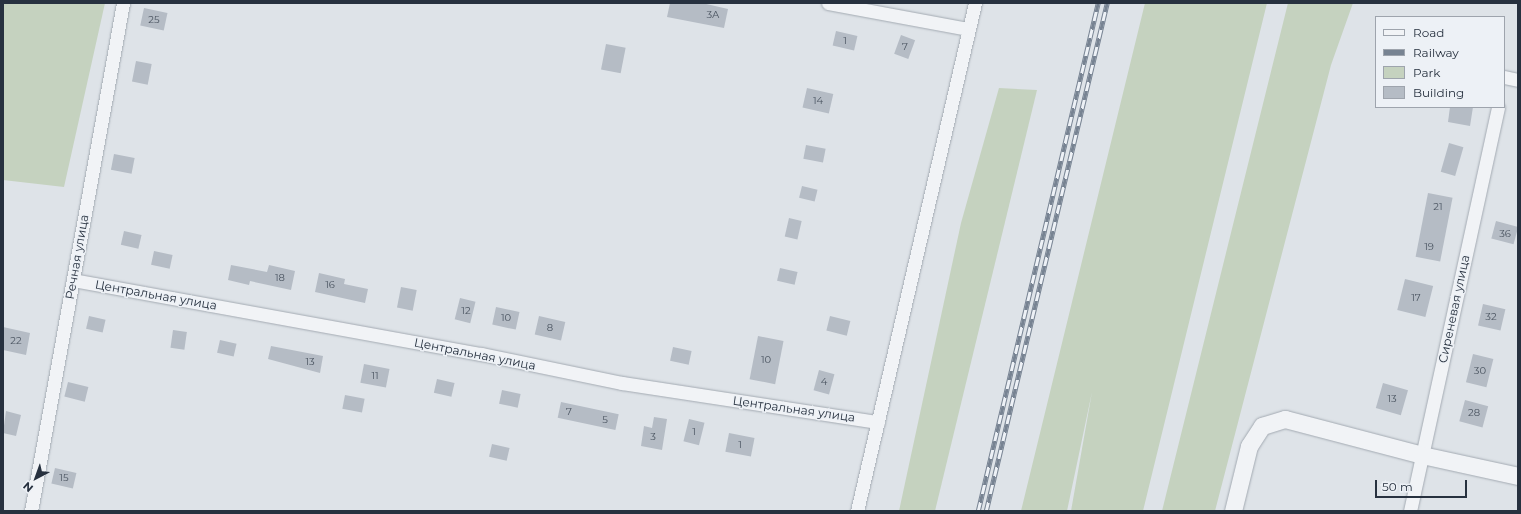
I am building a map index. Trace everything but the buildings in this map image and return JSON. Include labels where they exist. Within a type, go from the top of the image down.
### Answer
[{"type":"street","name":"Речная улица","points":[[31,511],[123,3]]},
{"type":"street","points":[[828,3],[968,29]]},
{"type":"street","points":[[857,511],[975,3]]},
{"type":"street","points":[[1505,77],[1518,80]]},
{"type":"street","name":"Сиреневая улица","points":[[1410,511],[1498,108]]},
{"type":"street","name":"Центральная улица","points":[[73,280],[481,354],[622,384],[878,422]]},
{"type":"street","points":[[1233,511],[1249,446],[1262,426],[1285,419],[1422,455],[1518,476]]},
{"type":"green space","points":[[3,3],[105,3],[64,187],[3,180]]},
{"type":"green space","points":[[1145,3],[1267,3],[1143,511],[1071,511],[1092,392],[1067,511],[1021,511]]},
{"type":"green space","points":[[1288,3],[1353,3],[1331,65],[1215,511],[1162,511]]},
{"type":"green space","points":[[999,88],[1037,90],[935,511],[899,511],[961,223]]},
{"type":"railway","points":[[978,511],[1098,3]]},
{"type":"railway","points":[[986,511],[1107,3]]}]
